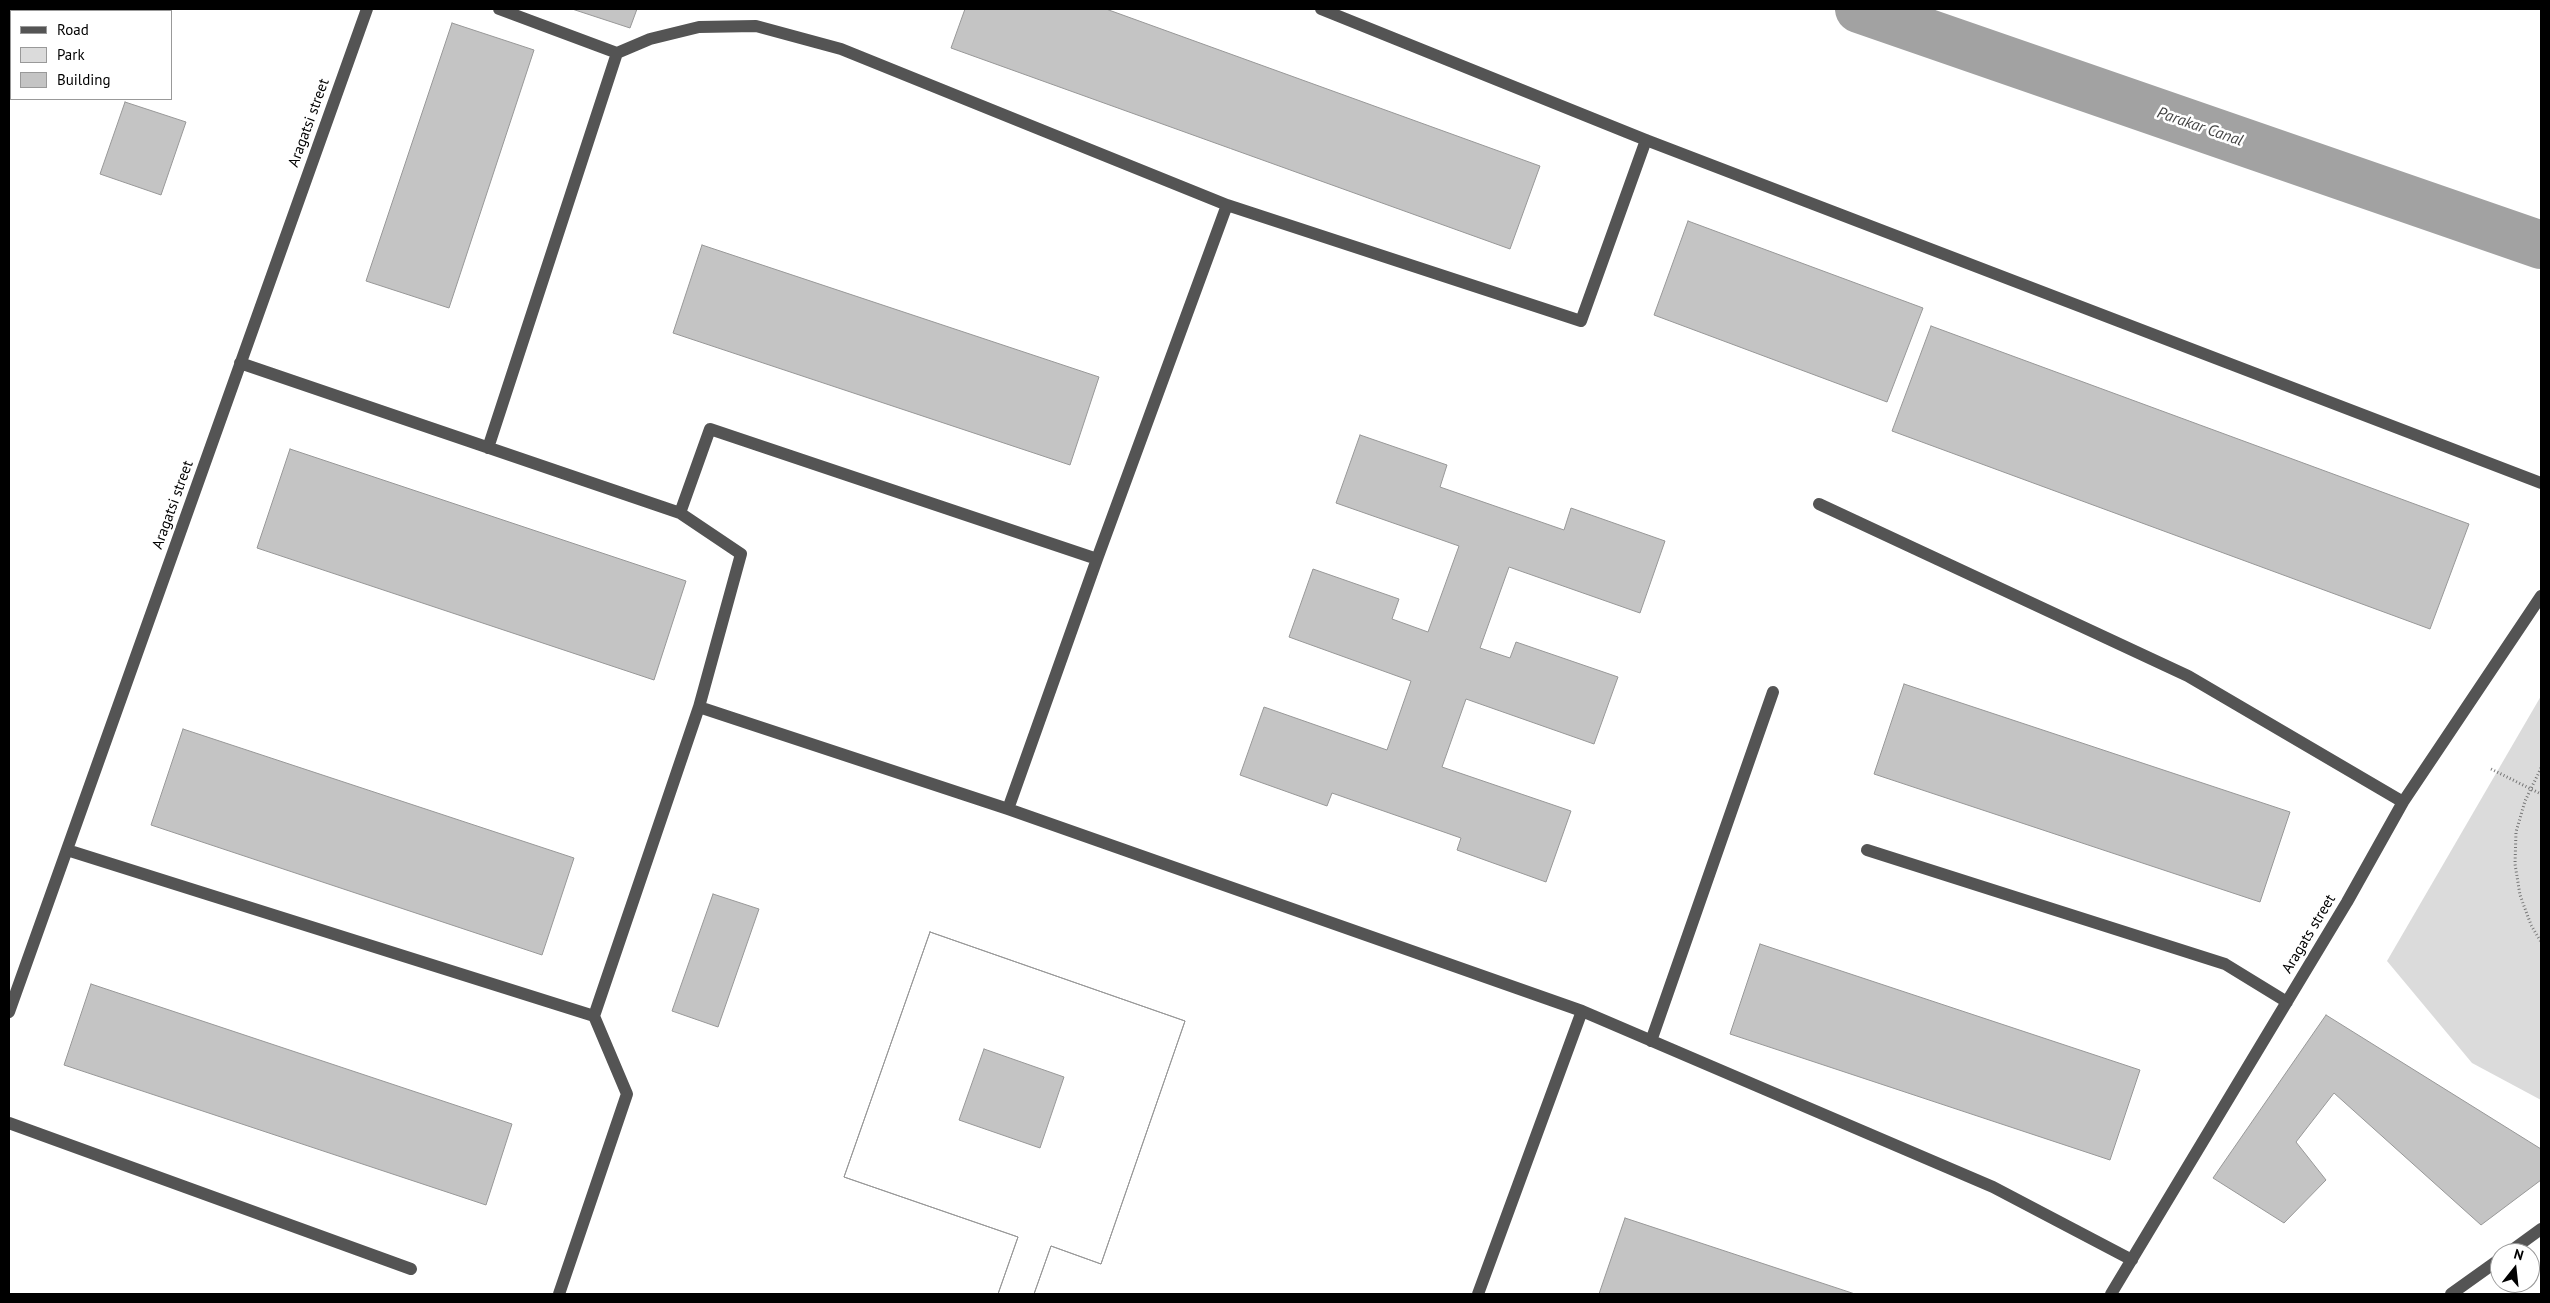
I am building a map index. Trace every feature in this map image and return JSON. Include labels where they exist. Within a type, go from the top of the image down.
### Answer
[{"type":"street","name":"Aragatsi street","points":[[9,1012],[367,9]]},
{"type":"street","points":[[499,9],[617,53],[650,39],[700,27],[756,26],[841,49],[1227,205],[1580,321],[1646,140]]},
{"type":"street","points":[[1321,9],[1646,140],[2541,483]]},
{"type":"street","points":[[488,448],[617,53]]},
{"type":"street","points":[[1008,809],[1096,559],[1227,205]]},
{"type":"street","points":[[240,363],[680,514],[741,554],[699,707],[594,1016],[626,1094],[559,1294]]},
{"type":"street","points":[[680,514],[710,429],[1096,559]]},
{"type":"street","points":[[1819,504],[2188,676],[2403,802]]},
{"type":"street","name":"Aragats street","points":[[2111,1294],[2348,902],[2403,802],[2541,596]]},
{"type":"street","points":[[1651,1041],[1773,692]]},
{"type":"street","points":[[699,707],[1008,809],[1582,1011],[1993,1186],[2132,1260]]},
{"type":"street","points":[[67,850],[594,1016]]},
{"type":"street","points":[[1867,850],[2225,964],[2287,1002]]},
{"type":"street","points":[[1478,1294],[1582,1011]]},
{"type":"street","points":[[9,1123],[411,1270]]},
{"type":"street","points":[[2522,1243],[2541,1229]]},
{"type":"street","points":[[2451,1294],[2490,1266]]},
{"type":"path","points":[[2541,768],[2530,788],[2516,832],[2515,864],[2520,895],[2531,925],[2541,942]]},
{"type":"path","points":[[2491,769],[2541,794]]},
{"type":"green space","points":[[2541,696],[2541,1100],[2472,1063],[2387,961]]},
{"type":"building","points":[[572,9],[637,9],[630,28]]},
{"type":"building","points":[[965,9],[1106,9],[1540,166],[1510,249],[951,48]]},
{"type":"building","points":[[452,23],[534,50],[449,308],[366,281]]},
{"type":"building","points":[[125,102],[186,122],[161,195],[100,174]]},
{"type":"building","points":[[1688,221],[1923,308],[1887,402],[1654,315]]},
{"type":"building","points":[[702,245],[1099,377],[1070,465],[673,333]]},
{"type":"building","points":[[1931,326],[2469,524],[2430,629],[1892,431]]},
{"type":"building","points":[[1360,435],[1447,465],[1440,487],[1564,530],[1571,508],[1665,541],[1640,613],[1509,567],[1480,648],[1510,658],[1516,642],[1618,677],[1594,744],[1466,699],[1442,767],[1571,811],[1546,882],[1457,850],[1461,838],[1332,793],[1327,806],[1240,775],[1264,707],[1387,750],[1411,681],[1289,637],[1313,569],[1399,599],[1392,619],[1428,632],[1459,546],[1336,503]]},
{"type":"building","points":[[290,449],[686,581],[654,680],[257,548]]},
{"type":"building","points":[[1904,684],[2290,812],[2260,902],[1874,774]]},
{"type":"building","points":[[183,729],[574,858],[542,955],[151,825]]},
{"type":"building","points":[[713,894],[759,909],[718,1027],[672,1011]]},
{"type":"building","points":[[930,932],[1185,1021],[1101,1264],[1051,1246],[1034,1294],[998,1294],[1018,1237],[844,1177]],"holes":[[[984,1049],[1064,1077],[1040,1148],[959,1120]]]},
{"type":"building","points":[[930,932],[1185,1021],[1101,1264],[1051,1246],[1034,1294],[998,1294],[1018,1237],[844,1177]]},
{"type":"building","points":[[1760,944],[2140,1070],[2110,1160],[1730,1034]]},
{"type":"building","points":[[91,984],[512,1124],[486,1205],[64,1065]]},
{"type":"building","points":[[2326,1015],[2541,1149],[2541,1180],[2481,1225],[2334,1093],[2296,1142],[2326,1180],[2284,1223],[2213,1178]]},
{"type":"building","points":[[1625,1218],[1855,1294],[1599,1294]]},
{"type":"waterway","name":"Parakar Canal","points":[[1859,9],[2541,245]]}]
